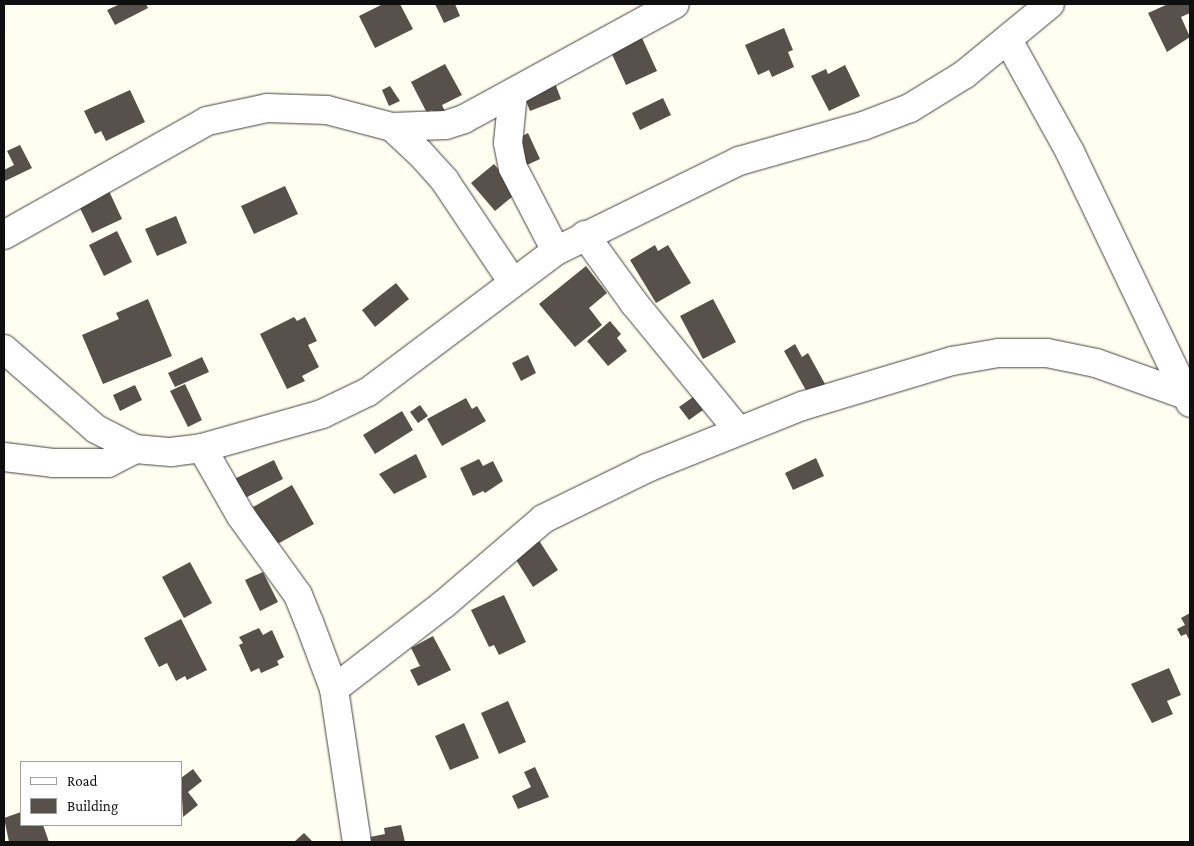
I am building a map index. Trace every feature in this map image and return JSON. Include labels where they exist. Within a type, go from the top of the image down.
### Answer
[{"type":"street","points":[[4,235],[207,122],[277,109],[327,110],[392,127],[446,125],[464,119],[512,94],[675,4]]},
{"type":"street","points":[[4,349],[96,429],[135,450],[171,452],[202,448],[322,414],[368,392],[512,281],[556,251],[584,235],[739,161],[863,126],[910,108],[965,74],[1008,40],[1047,4]]},
{"type":"street","points":[[1008,40],[1070,152],[1189,398]]},
{"type":"street","points":[[512,94],[508,143],[513,168],[556,251]]},
{"type":"street","points":[[392,127],[446,181],[512,281]]},
{"type":"street","points":[[584,235],[634,303],[738,430]]},
{"type":"street","points":[[334,689],[444,604],[543,519],[639,471],[802,406],[952,361],[998,353],[1047,353],[1096,362],[1189,398]]},
{"type":"street","points":[[202,448],[241,516],[298,594],[334,689],[357,842]]},
{"type":"street","points":[[4,457],[53,463],[108,463],[135,450]]},
{"type":"building","points":[[120,4],[146,4],[148,8],[115,25],[107,10]]},
{"type":"building","points":[[383,4],[400,4],[413,29],[375,48],[359,16]]},
{"type":"building","points":[[435,4],[455,4],[460,16],[444,23]]},
{"type":"building","points":[[1168,4],[1190,4],[1190,13],[1181,17],[1190,37],[1167,52],[1148,13]]},
{"type":"building","points":[[784,28],[793,50],[788,52],[794,67],[772,77],[769,70],[758,75],[745,45]]},
{"type":"building","points":[[642,38],[657,71],[626,85],[611,52]]},
{"type":"building","points":[[445,64],[462,95],[442,105],[447,116],[438,121],[432,110],[427,113],[411,82]]},
{"type":"building","points":[[845,65],[860,96],[829,111],[811,76],[826,69],[828,74]]},
{"type":"building","points":[[553,78],[561,99],[530,111],[522,91]]},
{"type":"building","points":[[390,86],[400,101],[389,106],[382,90]]},
{"type":"building","points":[[130,90],[145,122],[106,141],[101,131],[95,134],[84,111]]},
{"type":"building","points":[[663,98],[671,115],[640,130],[632,113]]},
{"type":"building","points":[[528,133],[540,159],[527,165],[515,140]]},
{"type":"building","points":[[20,145],[32,168],[5,181],[4,170],[14,165],[7,151]]},
{"type":"building","points":[[494,164],[518,192],[495,211],[471,183]]},
{"type":"building","points":[[285,186],[298,214],[254,234],[241,206]]},
{"type":"building","points":[[108,189],[122,219],[92,233],[78,204]]},
{"type":"building","points":[[176,216],[187,243],[157,256],[145,229]]},
{"type":"building","points":[[117,231],[132,262],[104,276],[89,245]]},
{"type":"building","points":[[655,245],[658,251],[668,245],[691,283],[656,303],[630,260]]},
{"type":"building","points":[[586,266],[607,293],[589,308],[602,325],[575,347],[539,304]]},
{"type":"building","points":[[396,283],[409,299],[375,327],[362,310]]},
{"type":"building","points":[[148,299],[172,356],[103,384],[82,335],[119,319],[116,313]]},
{"type":"building","points":[[713,299],[736,342],[703,359],[680,316]]},
{"type":"building","points":[[294,317],[297,321],[305,317],[317,341],[308,345],[319,367],[302,376],[305,381],[287,389],[260,334]]},
{"type":"building","points":[[610,321],[621,334],[617,338],[627,351],[608,366],[587,341]]},
{"type":"building","points":[[795,344],[802,357],[808,353],[825,384],[808,394],[784,351]]},
{"type":"building","points":[[528,355],[536,373],[521,381],[512,363]]},
{"type":"building","points":[[202,357],[209,372],[175,387],[168,373]]},
{"type":"building","points":[[185,384],[202,420],[188,427],[170,391]]},
{"type":"building","points":[[135,385],[142,400],[120,411],[113,395]]},
{"type":"building","points":[[693,397],[703,410],[689,420],[679,407]]},
{"type":"building","points":[[466,398],[472,409],[477,406],[486,421],[442,446],[427,419]]},
{"type":"building","points":[[420,405],[428,416],[418,423],[410,412]]},
{"type":"building","points":[[402,411],[413,430],[375,454],[363,435]]},
{"type":"building","points":[[416,454],[427,477],[394,494],[379,474]]},
{"type":"building","points":[[816,458],[824,476],[793,490],[785,473]]},
{"type":"building","points":[[479,459],[483,466],[493,461],[503,481],[485,493],[483,491],[473,496],[460,468]]},
{"type":"building","points":[[274,460],[283,479],[237,502],[228,482]]},
{"type":"building","points":[[292,485],[314,524],[270,548],[266,530],[253,507]]},
{"type":"building","points":[[538,539],[558,570],[533,587],[513,555]]},
{"type":"building","points":[[190,562],[212,603],[184,618],[162,577]]},
{"type":"building","points":[[263,572],[278,602],[260,611],[245,580]]},
{"type":"building","points":[[504,595],[526,642],[499,655],[494,645],[489,647],[471,610]]},
{"type":"building","points":[[1190,613],[1190,641],[1186,634],[1181,636],[1177,629],[1185,625],[1181,618]]},
{"type":"building","points":[[181,619],[207,670],[187,680],[185,676],[176,681],[167,663],[159,667],[144,638]]},
{"type":"building","points":[[259,628],[263,635],[272,630],[284,657],[277,661],[279,665],[261,673],[259,668],[251,672],[239,645],[243,643],[239,637]]},
{"type":"building","points":[[433,636],[451,670],[418,686],[410,670],[420,666],[411,648]]},
{"type":"building","points":[[1169,668],[1181,695],[1167,701],[1173,714],[1152,723],[1131,684]]},
{"type":"building","points":[[508,701],[526,742],[499,754],[481,713]]},
{"type":"building","points":[[464,723],[479,758],[450,770],[435,736]]},
{"type":"building","points":[[535,767],[549,797],[518,809],[512,796],[531,787],[524,772]]},
{"type":"building","points":[[193,769],[202,781],[188,792],[198,805],[183,817],[182,798],[182,777]]},
{"type":"building","points":[[20,812],[20,826],[43,826],[49,842],[9,842],[4,818]]},
{"type":"building","points":[[401,825],[405,842],[366,842],[365,838],[385,834],[384,828]]},
{"type":"building","points":[[304,833],[313,842],[294,842]]}]
